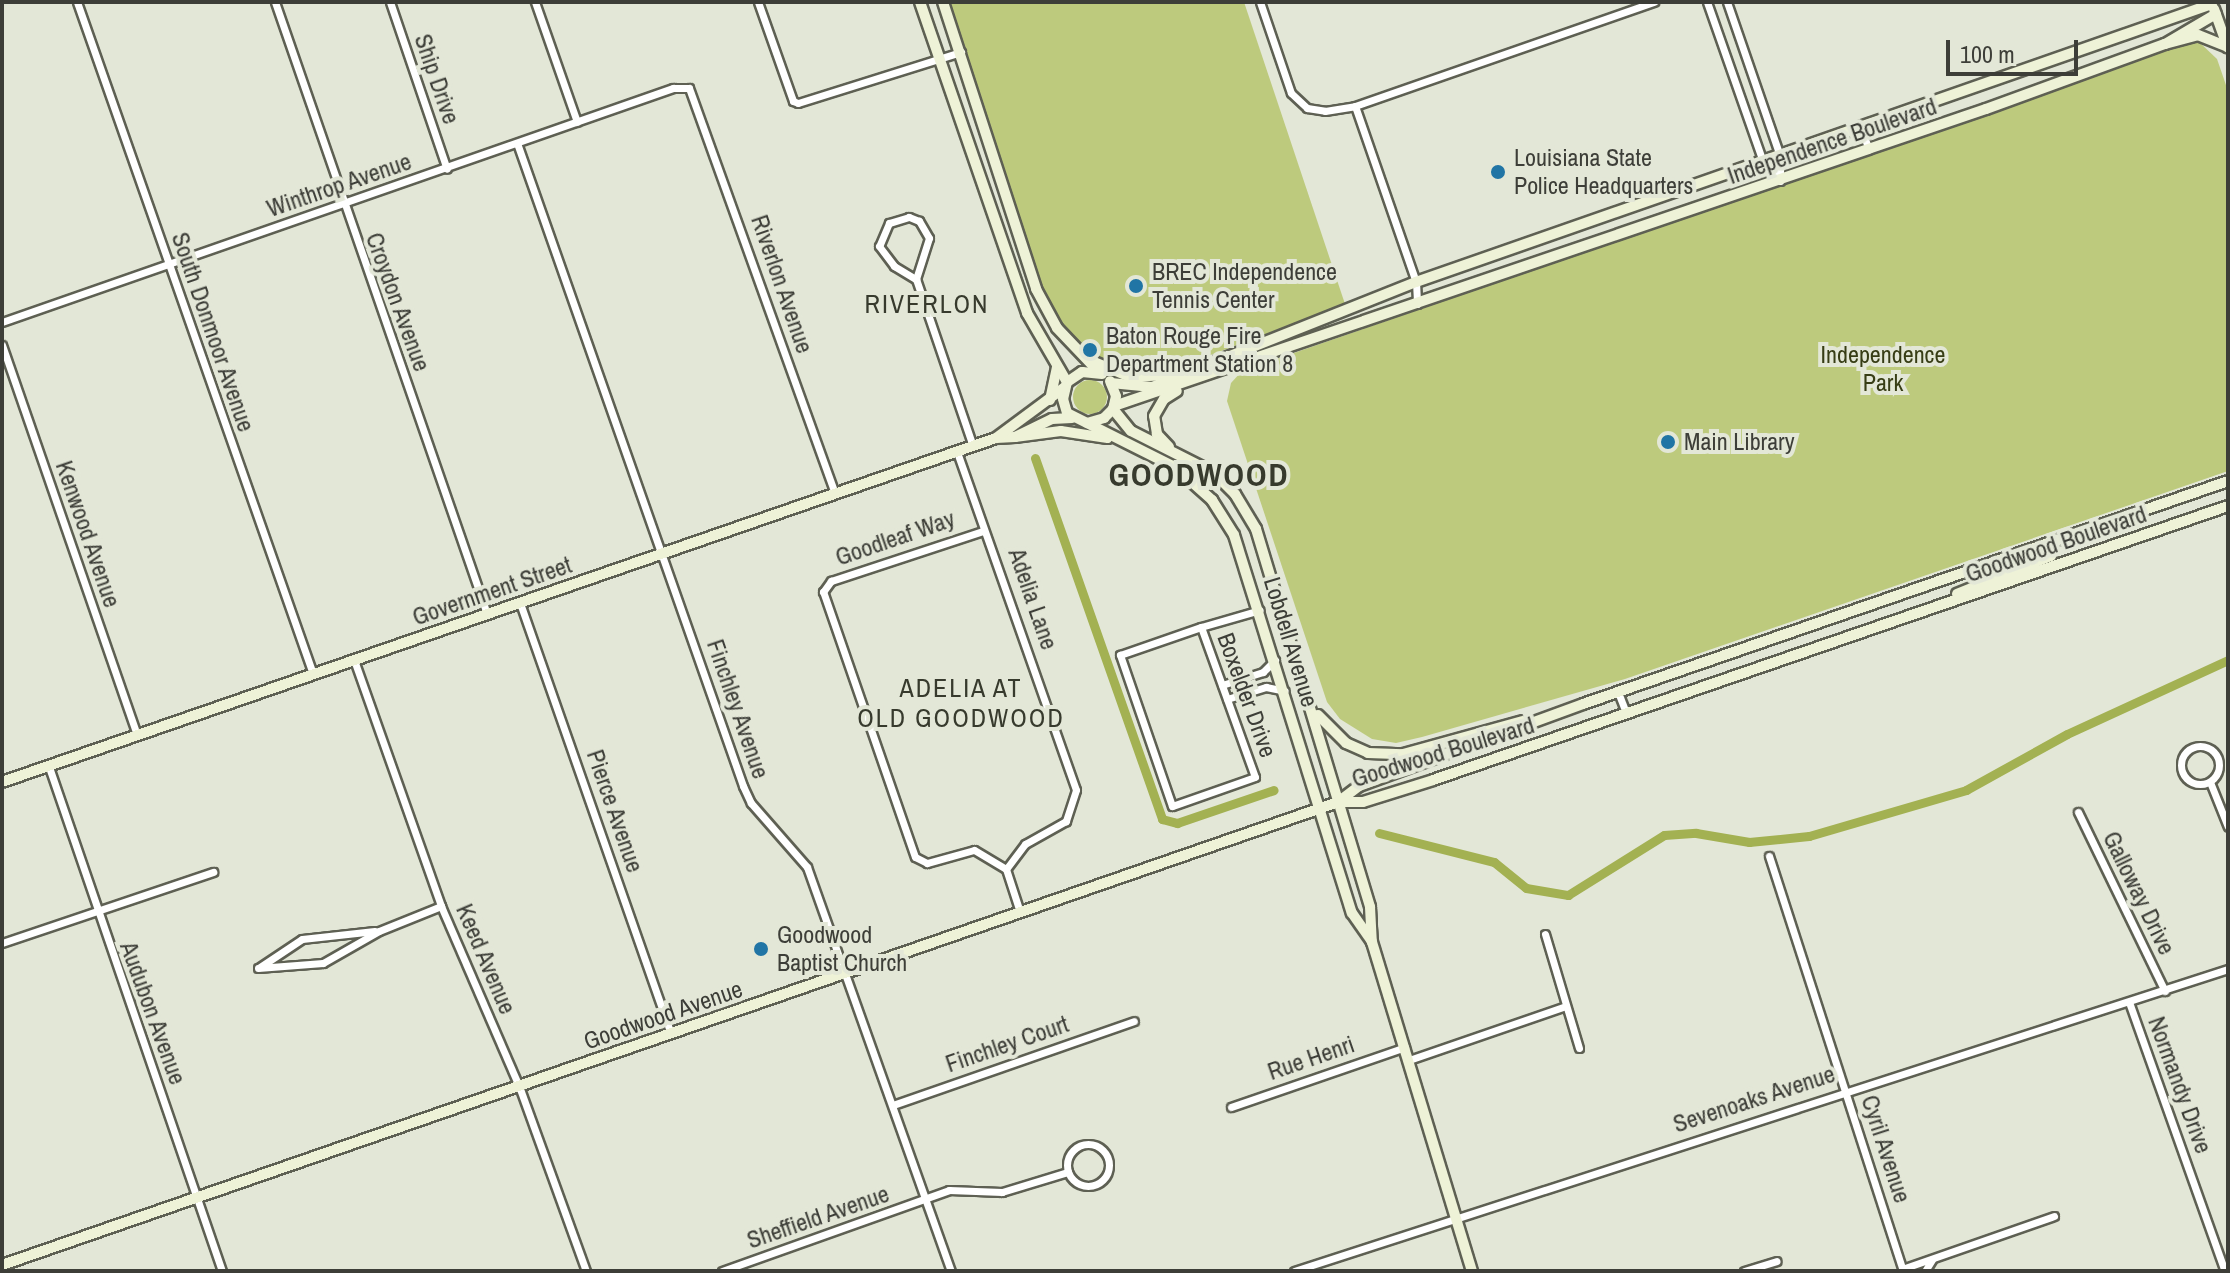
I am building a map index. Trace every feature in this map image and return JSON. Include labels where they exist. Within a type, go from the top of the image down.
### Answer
[{"type":"main road","points":[[920,2],[1027,313],[1066,385],[1064,406],[1072,418],[1084,423],[1097,422],[1113,407],[1185,385]]},
{"type":"main road","points":[[943,2],[1036,289],[1057,328],[1082,358],[1111,383],[1145,389],[1190,371]]},
{"type":"main road","points":[[2213,7],[2228,48]]},
{"type":"main road","name":"Independence Boulevard","points":[[1185,385],[1780,181],[2165,44],[2213,7]]},
{"type":"main road","name":"Independence Boulevard","points":[[1190,371],[1416,282],[2213,7]]},
{"type":"main road","points":[[2165,44],[2198,35],[2228,48]]},
{"type":"main road","points":[[1082,358],[1139,378],[1190,371]]},
{"type":"main road","points":[[1050,401],[1057,367]]},
{"type":"main road","points":[[1066,385],[1082,372],[1102,374]]},
{"type":"main road","points":[[1111,383],[1113,407]]},
{"type":"main road","name":"Government Street","points":[[2,782],[996,438],[1050,401],[1066,385]]},
{"type":"main road","points":[[1170,449],[1157,434],[1154,416],[1164,399],[1185,385]]},
{"type":"main road","name":"Lobdell Avenue","points":[[1113,407],[1131,431],[1214,473],[1247,511],[1270,566],[1370,907],[1372,942],[1472,1271]]},
{"type":"main road","name":"Government Street","points":[[996,438],[1015,437],[1044,421],[1072,418]]},
{"type":"main road","name":"Lobdell Avenue","points":[[1084,423],[1163,459],[1200,487],[1234,535],[1249,572],[1352,913],[1372,942]]},
{"type":"main road","points":[[1015,437],[1061,431],[1117,438]]},
{"type":"main road","points":[[1200,487],[1214,473]]},
{"type":"main road","name":"Goodwood Boulevard","points":[[1338,802],[1359,786],[1469,749],[1583,704],[2228,481]]},
{"type":"main road","name":"Goodwood Boulevard","points":[[1338,802],[1363,802],[1433,780],[2228,506]]},
{"type":"main road","points":[[1945,603],[1967,588],[2051,556],[2049,543]]},
{"type":"main road","points":[[1249,572],[1270,566]]},
{"type":"main road","points":[[1813,649],[1849,628],[1850,613]]},
{"type":"main road","points":[[1312,706],[1346,743],[1368,753],[1403,754],[1583,704]]},
{"type":"main road","points":[[1433,780],[1439,766],[1469,749]]},
{"type":"main road","name":"Goodwood Avenue","points":[[2,1265],[1338,802]]},
{"type":"street","name":"South Donmoor Avenue","points":[[77,2],[313,674]]},
{"type":"street","name":"Croydon Avenue","points":[[275,2],[342,205],[487,614]]},
{"type":"street","name":"Ship Drive","points":[[390,2],[447,169]]},
{"type":"street","points":[[535,2],[577,122]]},
{"type":"street","points":[[758,2],[793,101],[798,103],[961,52]]},
{"type":"street","points":[[1260,2],[1291,93],[1307,108],[1355,106],[1654,2]]},
{"type":"street","points":[[1707,2],[1763,162],[1780,181]]},
{"type":"street","points":[[1727,2],[1780,156],[1780,181]]},
{"type":"street","name":"Winthrop Avenue","points":[[2,322],[673,88],[689,88]]},
{"type":"street","name":"Riverlon Avenue","points":[[689,88],[835,494]]},
{"type":"street","points":[[1355,106],[1416,282],[1417,304]]},
{"type":"street","points":[[1861,128],[1869,150]]},
{"type":"street","name":"Finchley Avenue","points":[[517,143],[747,796],[804,860],[951,1271]]},
{"type":"street","points":[[916,279],[894,266],[879,246],[889,223],[909,217],[919,221],[929,238],[916,279],[973,446]]},
{"type":"street","points":[[1570,229],[1578,249]]},
{"type":"street","points":[[1485,258],[1491,279]]},
{"type":"street","name":"Kenwood Avenue","points":[[2,345],[137,735]]},
{"type":"street","name":"Adelia Lane","points":[[957,452],[983,531],[993,544],[1076,790],[1066,821],[1025,844],[1006,869]]},
{"type":"street","name":"Goodleaf Way","points":[[983,531],[831,581],[823,589],[918,860],[927,863],[971,849],[985,853],[1006,869]]},
{"type":"street","name":"Pierce Avenue","points":[[520,603],[671,1033]]},
{"type":"street","points":[[1201,627],[1260,610]]},
{"type":"street","name":"Boxelder Drive","points":[[1201,627],[1227,699],[1255,777],[1172,806],[1120,655],[1201,627]]},
{"type":"street","name":"Keed Avenue","points":[[354,660],[441,906],[519,1086],[586,1271]]},
{"type":"street","points":[[1222,685],[1263,672],[1275,660]]},
{"type":"street","points":[[1227,699],[1266,687],[1285,691]]},
{"type":"street","points":[[1618,692],[1626,713]]},
{"type":"street","points":[[2205,746],[2217,755],[2220,770],[2210,782],[2195,784],[2183,775],[2181,760],[2190,748],[2205,746]]},
{"type":"street","name":"Audubon Avenue","points":[[49,767],[222,1271]]},
{"type":"street","points":[[2210,782],[2228,827]]},
{"type":"street","name":"Galloway Drive","points":[[2078,812],[2165,991]]},
{"type":"street","name":"Cyril Avenue","points":[[1769,856],[1903,1270]]},
{"type":"street","points":[[1006,869],[1020,912]]},
{"type":"street","points":[[2,943],[213,872]]},
{"type":"street","points":[[379,931],[302,939],[258,968],[323,963],[379,931],[441,906]]},
{"type":"street","points":[[1545,934],[1579,1048]]},
{"type":"street","name":"Sevenoaks Avenue","points":[[1294,1271],[1455,1215],[2228,969]]},
{"type":"street","name":"Normandy Drive","points":[[2129,1002],[2225,1271]]},
{"type":"street","points":[[1409,1060],[1566,1006]]},
{"type":"street","name":"Finchley Court","points":[[893,1105],[1134,1021]]},
{"type":"street","name":"Rue Henri","points":[[1231,1107],[1405,1047]]},
{"type":"street","points":[[1084,1144],[1102,1149],[1107,1157],[1106,1175],[1091,1185],[1073,1180],[1068,1172],[1069,1154],[1084,1144]]},
{"type":"street","name":"Sheffield Avenue","points":[[722,1271],[927,1201],[949,1190],[1002,1192],[1068,1172]]},
{"type":"street","points":[[1903,1270],[2054,1216]]},
{"type":"street","points":[[1925,1271],[1932,1260]]},
{"type":"street","points":[[1744,1271],[1776,1261]]},
{"type":"green space","points":[[947,2],[1244,2],[1345,304],[1163,373],[1133,373],[1096,355],[1065,329],[1042,297]]},
{"type":"green space","name":"Independence Park","points":[[2197,40],[2217,59],[2228,91],[2228,471],[1625,679],[1422,737],[1396,743],[1372,739],[1340,719],[1327,702],[1227,401],[1231,383],[1242,371]]},
{"type":"green space","points":[[1090,380],[1102,385],[1107,397],[1102,409],[1090,414],[1078,409],[1073,397],[1078,385]]},
{"type":"waterway","points":[[1035,458],[1162,819],[1177,823],[1274,790]]},
{"type":"waterway","points":[[1379,833],[1494,862],[1526,888],[1568,895],[1664,835],[1696,833],[1749,842],[1809,836],[1966,790],[2067,734],[2228,660]]},
{"type":"place","name":"Louisiana State Police Headquarters","points":[[1498,172]]},
{"type":"place","name":"BREC Independence Tennis Center","points":[[1136,286]]},
{"type":"place","name":"Baton Rouge Fire Department Station 8","points":[[1090,350]]},
{"type":"place","name":"Main Library","points":[[1668,442]]},
{"type":"place","name":"Goodwood Baptist Church","points":[[761,949]]},
{"type":"district","name":"RIVERLON","points":[[927,304]]},
{"type":"district","name":"GOODWOOD","points":[[1199,475]]},
{"type":"district","name":"ADELIA AT OLD GOODWOOD","points":[[961,703]]}]
